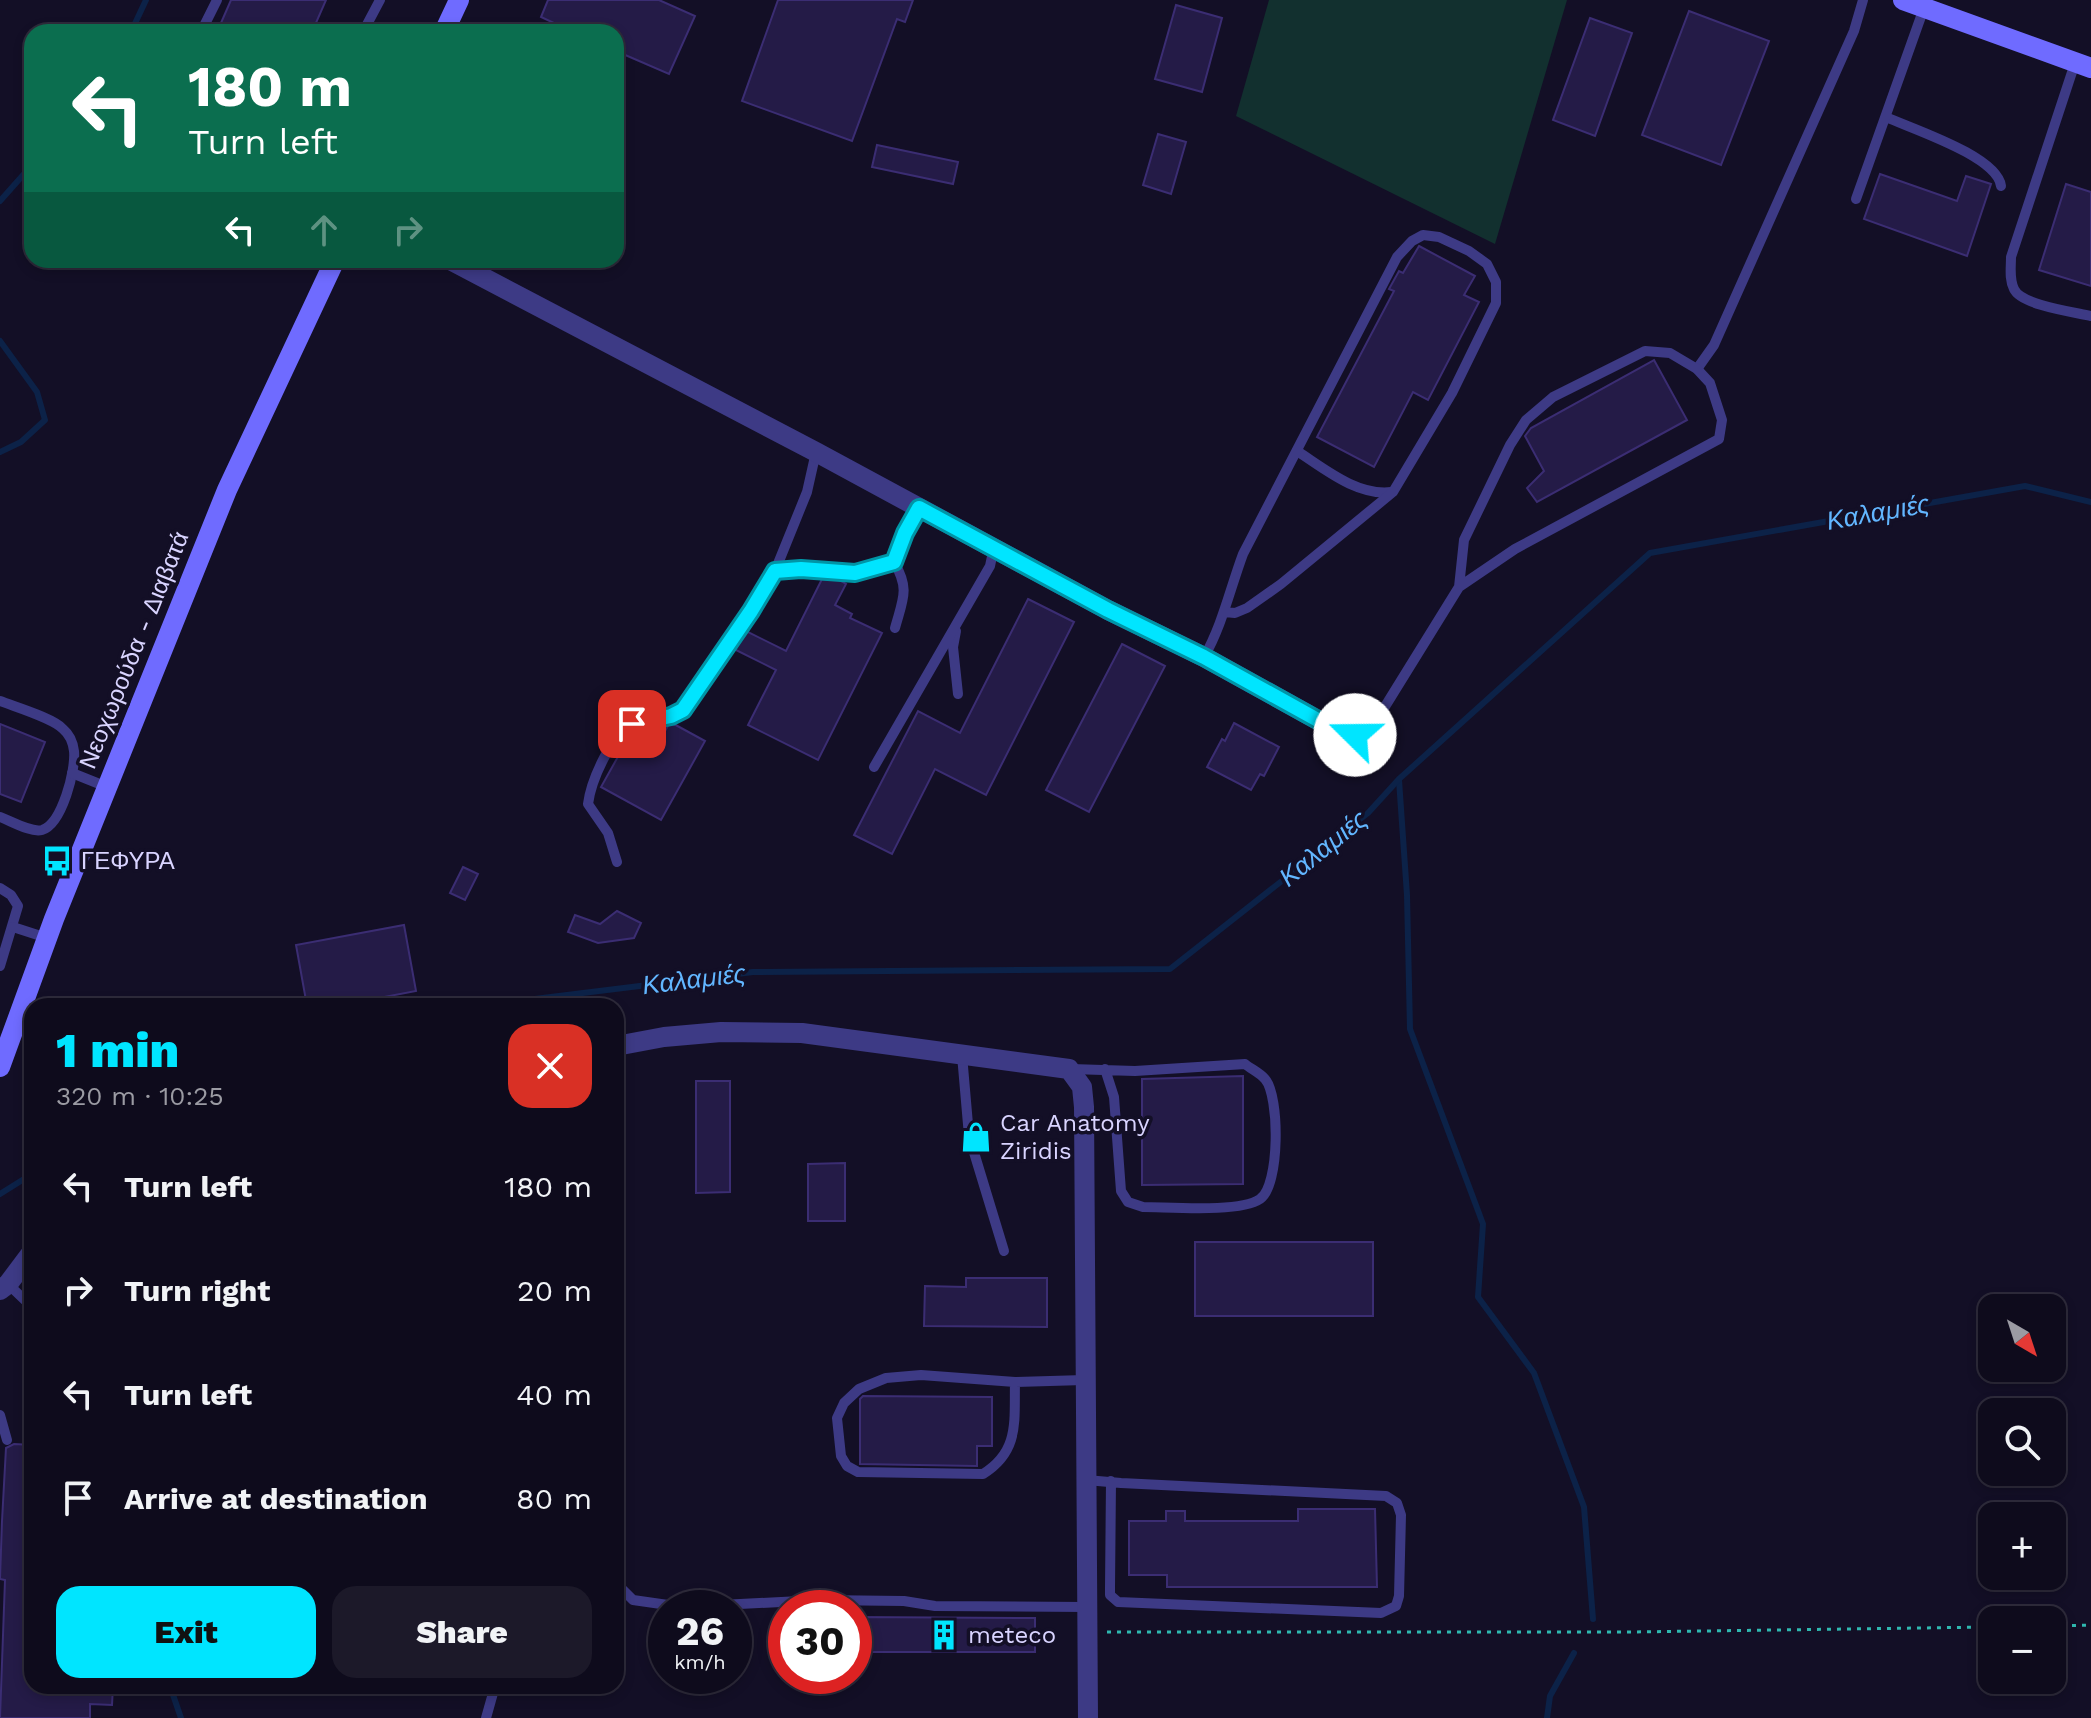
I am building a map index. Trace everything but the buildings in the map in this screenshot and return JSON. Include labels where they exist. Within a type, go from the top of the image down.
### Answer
[{"type":"street","points":[[448,24],[459,0]]},
{"type":"street","points":[[1903,0],[2083,65]]},
{"type":"street","name":"Νεοχωρούδα - Διαβατά","points":[[25,998],[227,490],[331,268]]},
{"type":"street","points":[[465,268],[1108,610],[1204,657],[1334,729],[1355,735]]},
{"type":"street","name":"Νεοχωρούδα - Διαβατά","points":[[0,1067],[24,1001]]},
{"type":"street","points":[[624,1044],[721,1032],[802,1033],[1069,1069],[1082,1087],[1088,1718]]},
{"type":"street","points":[[4,1287],[24,1262]]},
{"type":"lane","points":[[205,24],[217,0]]},
{"type":"lane","points":[[367,24],[380,0]]},
{"type":"lane","points":[[1697,369],[1714,345],[1854,31],[1863,0]]},
{"type":"lane","points":[[1856,199],[1924,8]]},
{"type":"lane","points":[[2083,65],[2011,257],[2010,275],[2014,290],[2021,299],[2091,316]]},
{"type":"lane","points":[[1886,117],[1973,156],[1995,170],[2001,179],[2001,186]]},
{"type":"lane","points":[[1204,657],[1215,639],[1243,554],[1397,257],[1412,241],[1423,235],[1439,237],[1469,251],[1487,264],[1496,282],[1496,303],[1452,393],[1393,492],[1281,584],[1247,608],[1235,613],[1224,612]]},
{"type":"lane","points":[[1355,735],[1367,728],[1381,713],[1459,587],[1527,542],[1719,439],[1722,420],[1710,383],[1697,369],[1670,353],[1645,351],[1553,397],[1526,420],[1510,445],[1464,540],[1459,587]]},
{"type":"lane","points":[[1297,451],[1347,483],[1377,493],[1393,492]]},
{"type":"lane","points":[[617,862],[608,833],[588,804],[591,784],[618,735],[625,729],[632,724],[671,716],[683,710],[751,611],[775,571],[807,492],[816,452]]},
{"type":"lane","points":[[894,562],[919,508]]},
{"type":"lane","points":[[874,767],[990,566],[994,547]]},
{"type":"lane","points":[[775,571],[801,569],[855,573],[894,562]]},
{"type":"lane","points":[[894,562],[906,590],[895,628]]},
{"type":"lane","points":[[958,621],[953,647],[958,694]]},
{"type":"lane","points":[[0,701],[62,726],[74,753],[72,773],[61,809],[51,824],[42,830],[34,830],[0,817]]},
{"type":"lane","points":[[72,773],[107,787]]},
{"type":"lane","points":[[0,888],[11,895],[18,906],[0,966]]},
{"type":"lane","points":[[13,927],[47,938]]},
{"type":"lane","points":[[962,1055],[969,1136],[1004,1251]]},
{"type":"lane","points":[[1069,1069],[1105,1069],[1135,1071],[1245,1064],[1266,1080],[1275,1106],[1274,1156],[1269,1189],[1260,1199],[1238,1207],[1143,1207],[1128,1202],[1121,1191],[1114,1097],[1105,1069]]},
{"type":"lane","points":[[4,1287],[24,1301]]},
{"type":"lane","points":[[1015,1382],[1014,1435],[998,1465],[983,1474],[858,1472],[847,1466],[841,1456],[837,1418],[844,1403],[859,1389],[886,1378],[921,1375],[1015,1382],[1084,1380]]},
{"type":"lane","points":[[0,1415],[7,1440]]},
{"type":"lane","points":[[1086,1480],[1111,1481],[1386,1496],[1397,1503],[1401,1515],[1399,1596],[1396,1606],[1381,1613],[1118,1602],[1110,1595],[1111,1481]]},
{"type":"lane","points":[[624,1591],[633,1600],[682,1607],[833,1600],[904,1601],[935,1606],[1086,1607]]},
{"type":"lane","points":[[486,1718],[493,1694]]},
{"type":"path","points":[[2066,1626],[2091,1625]]},
{"type":"path","points":[[1087,1632],[1630,1632],[1978,1627]]},
{"type":"green space","points":[[1269,0],[1567,0],[1495,244],[1236,116]]},
{"type":"waterway","points":[[135,24],[146,0]]},
{"type":"waterway","points":[[0,201],[24,174]]},
{"type":"waterway","points":[[0,341],[37,392],[45,420],[21,442],[0,452]]},
{"type":"waterway","name":"Καλαμιές","points":[[543,998],[753,972],[1170,969],[1368,813],[1399,779],[1650,553],[2025,486],[2091,502]]},
{"type":"waterway","points":[[1399,780],[1407,895],[1410,1029],[1483,1224],[1478,1297],[1534,1373],[1584,1507],[1593,1619]]},
{"type":"waterway","name":"Καλαμιές","points":[[0,1194],[24,1179]]},
{"type":"waterway","points":[[1547,1718],[1550,1696],[1574,1653]]},
{"type":"waterway","points":[[173,1694],[181,1718]]},
{"type":"place","name":"ΓΕΦΥΡΑ","points":[[57,861]]},
{"type":"place","name":"Car Anatomy Ziridis","points":[[976,1137]]},
{"type":"place","name":"meteco","points":[[944,1635]]},
{"type":"route","points":[[632,724],[671,716],[683,710],[775,571],[801,569],[855,573],[894,562],[919,508],[1108,610],[1204,657],[1334,729],[1355,735]]}]
